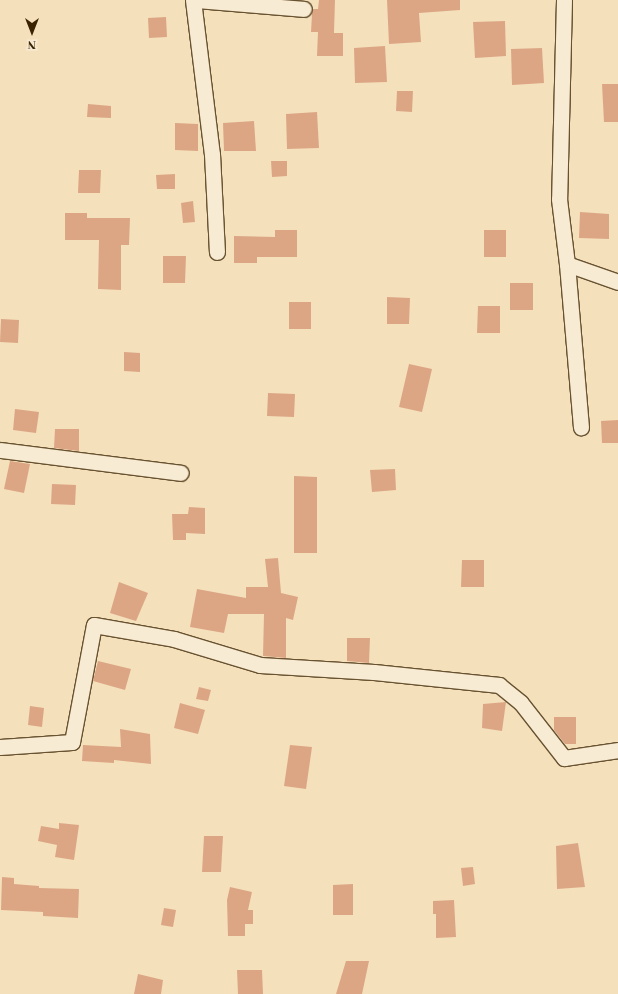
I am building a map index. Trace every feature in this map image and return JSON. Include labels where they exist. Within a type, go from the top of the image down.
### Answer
[{"type":"street","points":[[217,252],[212,154],[194,0],[304,9]]},
{"type":"street","points":[[564,0],[559,199],[567,264],[581,427]]},
{"type":"street","points":[[567,264],[618,282]]},
{"type":"street","points":[[0,450],[181,473]]},
{"type":"street","points":[[0,747],[72,742],[94,625],[174,639],[260,665],[374,672],[498,685],[521,703],[564,758],[618,750]]},
{"type":"building","points":[[319,0],[335,0],[334,33],[343,33],[343,56],[317,56],[318,32],[311,32],[313,9],[318,9]]},
{"type":"building","points":[[387,0],[460,0],[460,10],[419,13],[421,42],[389,44]]},
{"type":"building","points":[[166,17],[167,37],[149,38],[148,18]]},
{"type":"building","points":[[505,21],[506,56],[475,58],[473,22]]},
{"type":"building","points":[[385,46],[387,82],[355,83],[354,48]]},
{"type":"building","points":[[542,48],[544,83],[512,85],[511,49]]},
{"type":"building","points":[[602,84],[618,84],[618,122],[604,122]]},
{"type":"building","points":[[397,91],[413,91],[412,112],[396,111]]},
{"type":"building","points":[[88,104],[111,106],[111,118],[87,117]]},
{"type":"building","points":[[317,112],[319,148],[287,149],[286,114]]},
{"type":"building","points":[[254,121],[256,151],[224,151],[223,123]]},
{"type":"building","points":[[175,123],[198,124],[198,151],[175,150]]},
{"type":"building","points":[[271,161],[287,161],[287,176],[272,177]]},
{"type":"building","points":[[79,170],[101,170],[100,193],[78,193]]},
{"type":"building","points":[[175,174],[175,189],[157,189],[156,175]]},
{"type":"building","points":[[193,201],[195,222],[183,223],[181,203]]},
{"type":"building","points":[[580,212],[609,214],[609,239],[579,238]]},
{"type":"building","points":[[65,213],[87,213],[87,218],[130,218],[129,245],[121,245],[121,290],[98,289],[99,240],[65,240]]},
{"type":"building","points":[[275,230],[297,230],[297,257],[257,257],[257,263],[234,263],[234,236],[275,237]]},
{"type":"building","points":[[484,230],[506,230],[506,257],[484,257]]},
{"type":"building","points":[[163,256],[186,256],[185,283],[163,283]]},
{"type":"building","points":[[510,283],[533,283],[533,310],[510,310]]},
{"type":"building","points":[[387,297],[410,298],[409,324],[387,324]]},
{"type":"building","points":[[289,302],[311,302],[311,329],[289,329]]},
{"type":"building","points":[[478,306],[500,306],[500,333],[477,333]]},
{"type":"building","points":[[1,319],[19,320],[18,343],[0,342]]},
{"type":"building","points":[[124,352],[140,353],[140,372],[124,371]]},
{"type":"building","points":[[409,364],[432,369],[422,412],[399,407]]},
{"type":"building","points":[[268,393],[295,394],[294,417],[267,416]]},
{"type":"building","points":[[15,409],[39,412],[36,433],[13,430]]},
{"type":"building","points":[[618,420],[618,443],[602,443],[601,421]]},
{"type":"building","points":[[55,429],[79,429],[79,451],[54,448]]},
{"type":"building","points":[[10,461],[30,464],[24,493],[4,489]]},
{"type":"building","points":[[395,469],[396,490],[372,492],[370,470]]},
{"type":"building","points":[[294,476],[317,477],[317,553],[294,553]]},
{"type":"building","points":[[52,484],[76,485],[75,505],[51,504]]},
{"type":"building","points":[[189,507],[205,508],[205,534],[186,533],[186,540],[173,540],[172,514],[188,514]]},
{"type":"building","points":[[278,558],[281,593],[298,597],[293,620],[286,618],[286,658],[263,656],[264,614],[228,614],[224,633],[190,627],[197,589],[246,598],[246,587],[268,587],[265,559]]},
{"type":"building","points":[[462,560],[484,560],[484,587],[461,587]]},
{"type":"building","points":[[119,582],[148,593],[136,621],[110,613]]},
{"type":"building","points":[[347,638],[370,638],[369,663],[347,661]]},
{"type":"building","points":[[98,661],[131,669],[125,690],[93,681]]},
{"type":"building","points":[[199,687],[211,690],[208,701],[196,699]]},
{"type":"building","points":[[506,702],[502,731],[482,728],[483,704]]},
{"type":"building","points":[[180,703],[205,710],[198,734],[174,728]]},
{"type":"building","points":[[30,706],[44,708],[42,727],[28,725]]},
{"type":"building","points":[[554,717],[576,717],[576,744],[565,744],[554,730]]},
{"type":"building","points":[[120,729],[150,734],[151,764],[114,760],[114,763],[82,761],[83,745],[121,747]]},
{"type":"building","points":[[290,745],[312,747],[306,789],[284,786]]},
{"type":"building","points":[[59,823],[79,825],[74,860],[55,857],[57,845],[38,841],[41,826],[59,829]]},
{"type":"building","points":[[204,836],[223,836],[221,872],[202,872]]},
{"type":"building","points":[[578,843],[585,887],[557,889],[556,846]]},
{"type":"building","points":[[473,867],[475,884],[463,886],[461,868]]},
{"type":"building","points":[[2,877],[14,878],[14,884],[39,886],[39,888],[79,889],[78,918],[43,916],[43,912],[1,910]]},
{"type":"building","points":[[353,884],[353,915],[333,915],[333,885]]},
{"type":"building","points":[[230,887],[252,892],[248,910],[253,910],[253,924],[245,924],[245,936],[228,936],[227,900]]},
{"type":"building","points":[[454,900],[456,937],[436,938],[436,914],[433,914],[433,901]]},
{"type":"building","points":[[164,908],[176,910],[173,927],[161,925]]},
{"type":"building","points":[[346,961],[369,961],[362,994],[336,994]]},
{"type":"building","points":[[237,970],[262,970],[263,994],[238,994]]},
{"type":"building","points":[[138,974],[163,980],[161,994],[134,994]]}]
